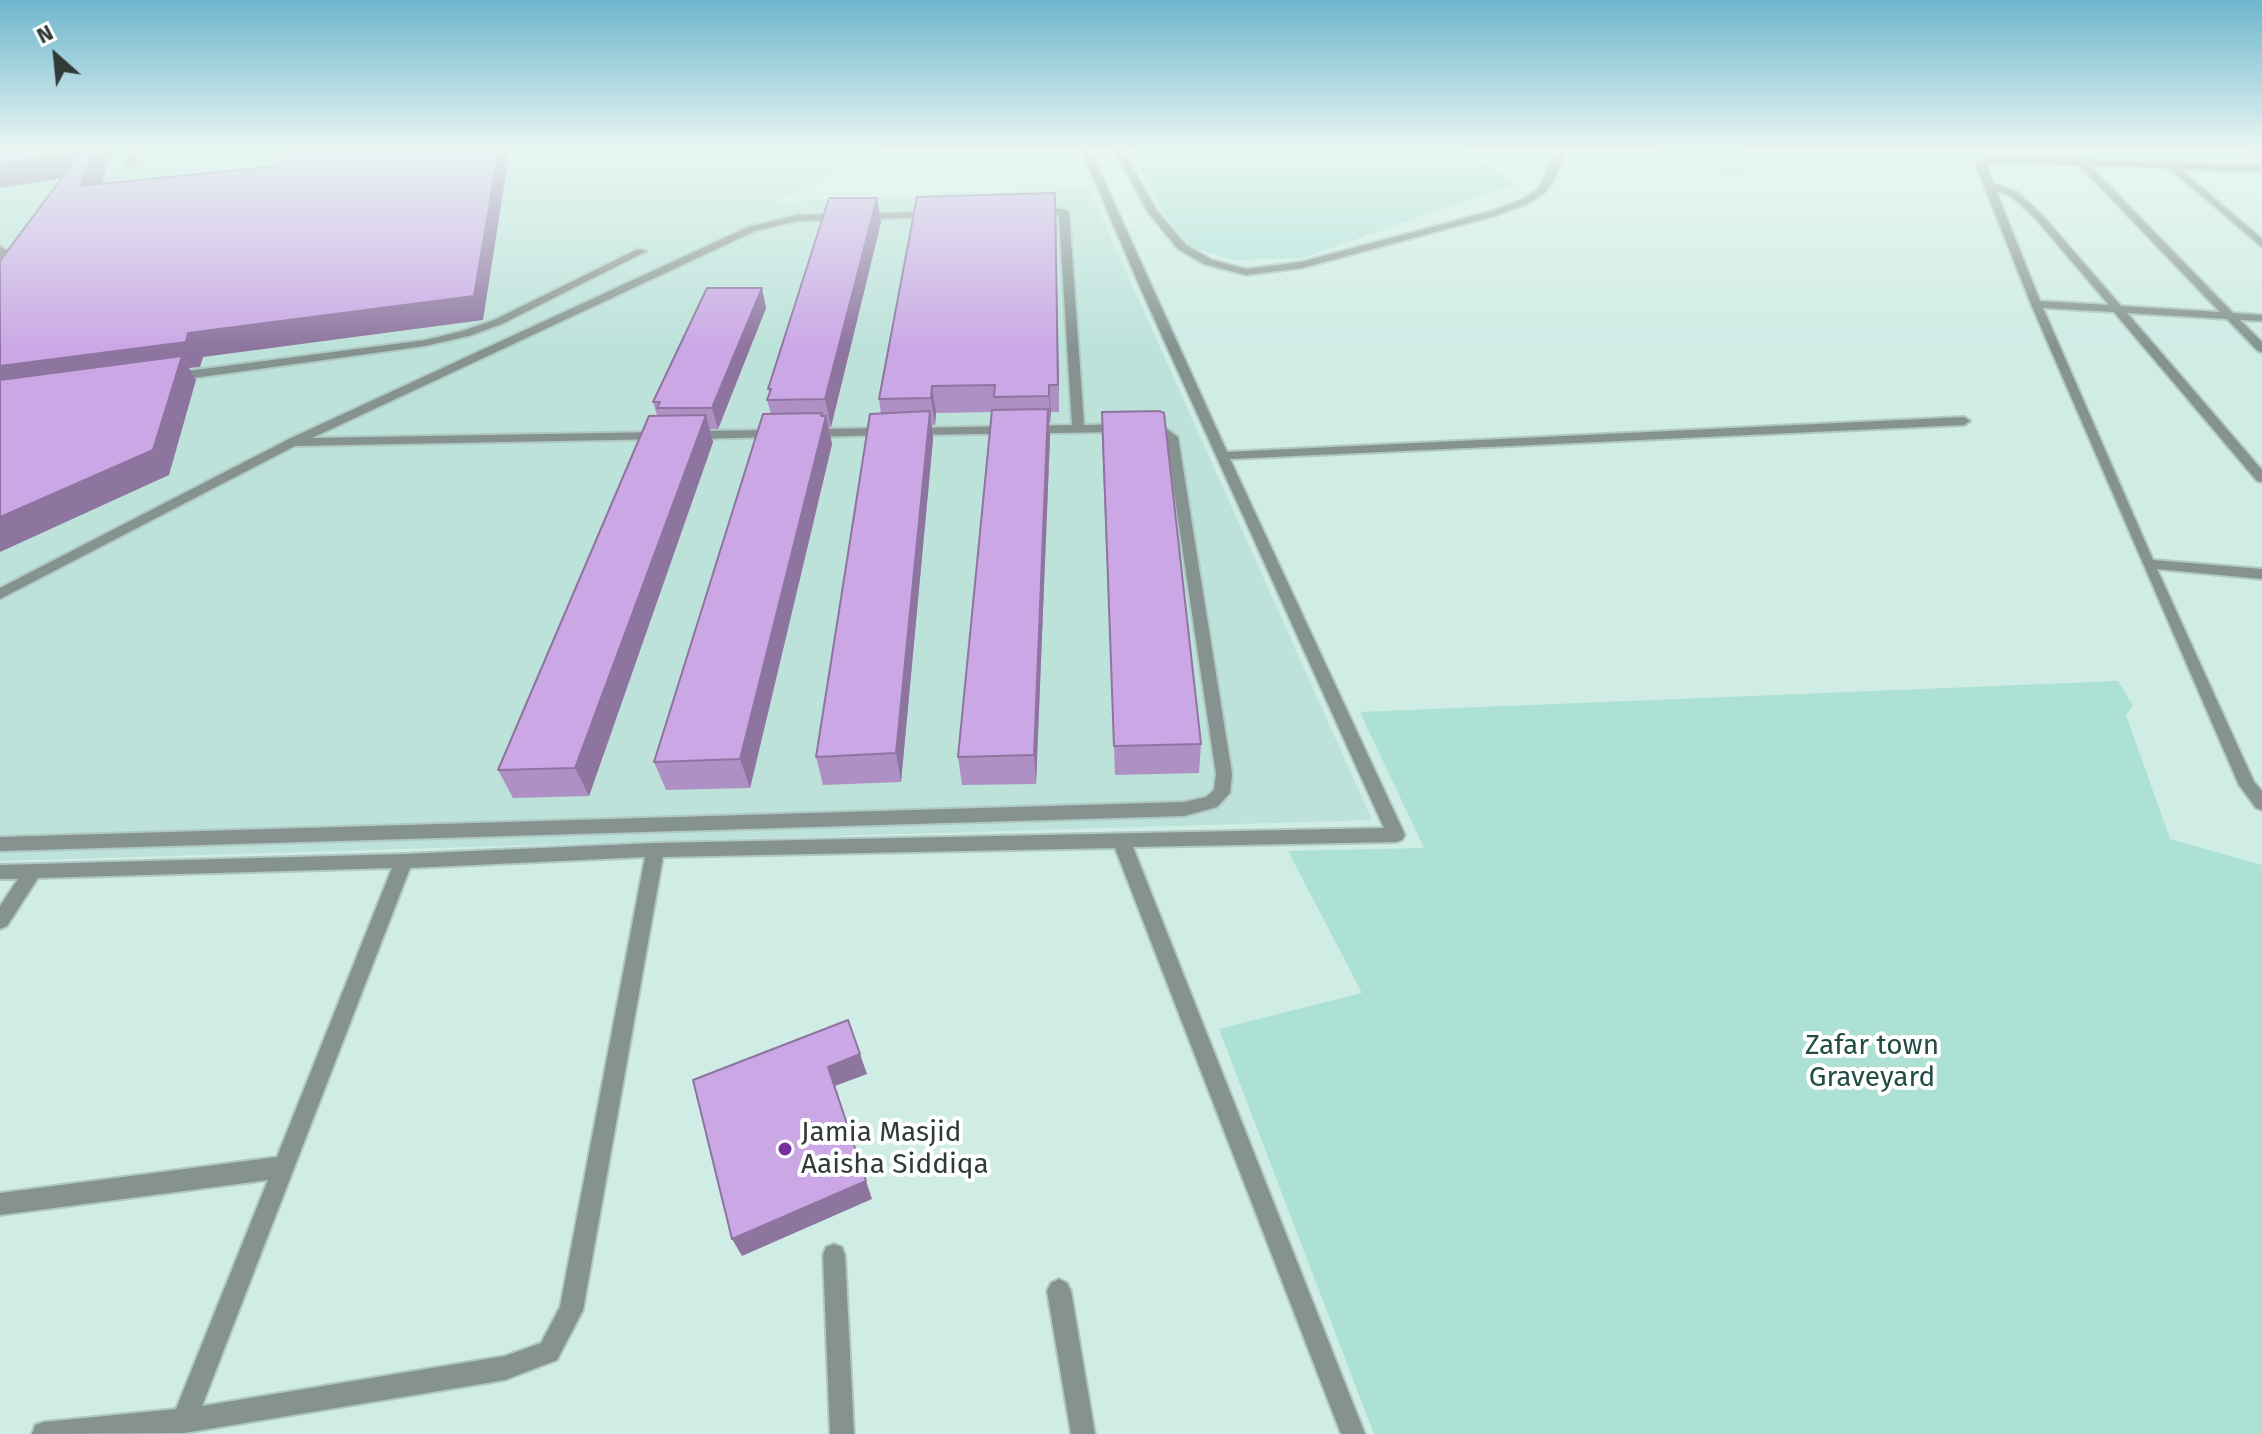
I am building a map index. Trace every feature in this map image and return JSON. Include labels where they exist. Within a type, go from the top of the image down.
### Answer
[{"type":"street","points":[[0,594],[293,442],[752,229],[797,218],[938,215]]},
{"type":"street","points":[[1064,215],[1078,429]]},
{"type":"street","points":[[0,872],[404,861],[655,850],[1396,835],[1114,215]]},
{"type":"street","points":[[1155,215],[1182,247],[1208,262],[1246,272],[1302,265],[1488,215]]},
{"type":"street","points":[[2001,215],[2148,564],[2247,785],[2262,803]]},
{"type":"street","points":[[2037,215],[2262,478]]},
{"type":"street","points":[[2132,215],[2262,349]]},
{"type":"street","points":[[2228,215],[2262,244]]},
{"type":"street","points":[[0,249],[4,252],[0,263]]},
{"type":"street","points":[[157,379],[425,343],[465,334],[498,322],[642,251]]},
{"type":"street","points":[[2036,304],[2262,318]]},
{"type":"street","points":[[1223,456],[1964,421]]},
{"type":"street","points":[[0,844],[1184,809],[1211,802],[1222,793],[1224,774],[1172,437],[1157,428],[293,442]]},
{"type":"street","points":[[2148,564],[2262,574]]},
{"type":"street","points":[[1121,840],[1353,1434]]},
{"type":"street","points":[[44,1434],[184,1421],[505,1368],[549,1352],[571,1310],[655,850]]},
{"type":"street","points":[[184,1421],[404,861]]},
{"type":"street","points":[[0,921],[34,870]]},
{"type":"street","points":[[0,1204],[284,1167]]},
{"type":"street","points":[[834,1255],[842,1434]]},
{"type":"street","points":[[1059,1291],[1083,1434]]},
{"type":"shaded area","points":[[0,215],[1101,215],[1372,820],[0,861]]},
{"type":"green space","points":[[1164,215],[1426,215],[1302,258],[1232,260],[1192,247]]},
{"type":"green space","name":"Zafar town Graveyard","points":[[2118,681],[2133,706],[2126,715],[2170,839],[2262,865],[2262,1434],[1374,1434],[1219,1029],[1362,993],[1288,851],[1424,848],[1360,712]]},
{"type":"building","points":[[34,215],[488,215],[474,296],[188,333],[186,342],[0,366],[0,261]]},
{"type":"building","points":[[824,215],[873,215],[825,399],[767,400],[771,389],[768,389]]},
{"type":"building","points":[[914,215],[1055,215],[1058,385],[1049,385],[1049,396],[994,397],[995,385],[932,386],[931,398],[879,399]]},
{"type":"building","points":[[707,288],[762,288],[712,408],[657,408],[660,402],[653,402]]},
{"type":"building","points":[[182,356],[153,450],[0,517],[0,380]]},
{"type":"building","points":[[1048,409],[1034,755],[958,757],[992,410]]},
{"type":"building","points":[[930,411],[896,753],[816,757],[870,414]]},
{"type":"building","points":[[1102,412],[1164,413],[1201,744],[1114,746]]},
{"type":"building","points":[[822,413],[821,416],[826,416],[740,759],[654,762],[763,414]]},
{"type":"building","points":[[706,415],[575,768],[498,770],[649,416]]},
{"type":"building","name":"Jamia Masjid Aaisha Siddiqa","points":[[848,1020],[860,1054],[828,1067],[866,1181],[732,1239],[693,1080]]},
{"type":"place","name":"Jamia Masjid Aaisha Siddiqa","points":[[785,1149]]}]
